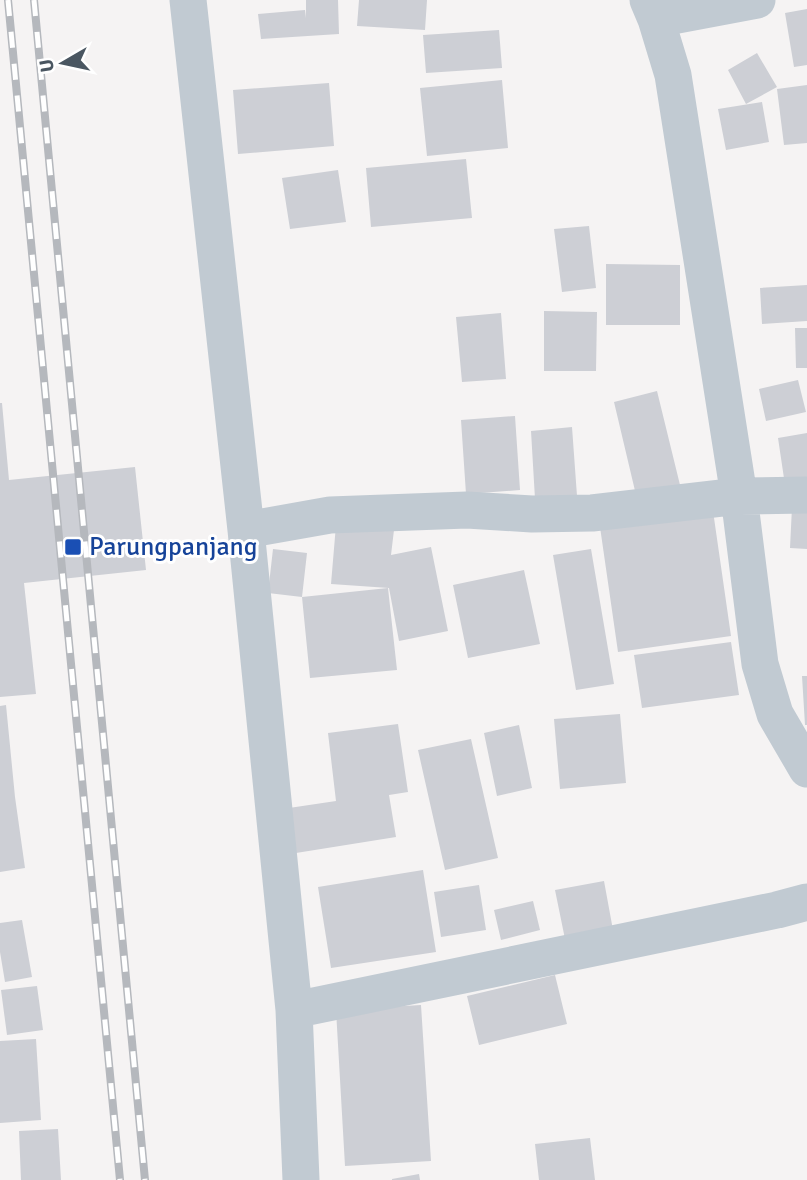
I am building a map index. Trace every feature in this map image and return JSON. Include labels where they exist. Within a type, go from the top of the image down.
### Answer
[{"type":"street","points":[[188,0],[246,530],[294,1010],[301,1180]]},
{"type":"street","points":[[757,0],[652,9],[673,75],[739,496],[760,664],[775,714],[806,763]]},
{"type":"street","points":[[246,530],[330,515],[467,510],[532,514],[592,513],[739,496],[807,495]]},
{"type":"street","points":[[294,1010],[777,911],[807,902]]},
{"type":"building","points":[[306,0],[338,0],[339,34],[261,39],[258,14],[305,10],[306,18]]},
{"type":"building","points":[[359,0],[427,0],[425,30],[357,26]]},
{"type":"building","points":[[807,9],[807,65],[794,67],[785,13]]},
{"type":"building","points":[[499,30],[502,68],[426,73],[423,35]]},
{"type":"building","points":[[757,53],[777,87],[746,104],[728,70]]},
{"type":"building","points":[[502,80],[508,148],[427,156],[420,88]]},
{"type":"building","points":[[329,83],[334,146],[238,154],[233,90]]},
{"type":"building","points":[[807,85],[807,143],[784,145],[777,89]]},
{"type":"building","points":[[762,102],[769,142],[726,150],[718,109]]},
{"type":"building","points":[[466,159],[472,218],[371,227],[366,168]]},
{"type":"building","points":[[338,170],[346,222],[290,229],[282,178]]},
{"type":"building","points":[[589,226],[596,288],[562,292],[554,229]]},
{"type":"building","points":[[606,264],[680,265],[680,325],[606,325]]},
{"type":"building","points":[[807,285],[807,321],[762,324],[760,288]]},
{"type":"building","points":[[544,311],[597,312],[596,371],[544,371]]},
{"type":"building","points":[[501,313],[506,379],[462,382],[456,317]]},
{"type":"building","points":[[795,328],[807,328],[807,368],[796,368]]},
{"type":"building","points":[[798,380],[806,412],[766,421],[759,389]]},
{"type":"building","points":[[657,391],[680,485],[636,495],[614,402]]},
{"type":"building","points":[[0,403],[9,480],[135,467],[146,570],[24,583],[36,694],[0,697]]},
{"type":"building","points":[[515,416],[520,490],[466,494],[461,420]]},
{"type":"building","points":[[572,427],[577,496],[535,499],[531,431]]},
{"type":"building","points":[[807,433],[807,482],[785,485],[778,438]]},
{"type":"building","points":[[712,504],[731,636],[618,652],[599,520]]},
{"type":"building","points":[[792,507],[807,507],[807,549],[790,548]]},
{"type":"building","points":[[336,525],[394,530],[391,555],[431,547],[448,631],[399,641],[389,588],[331,584]]},
{"type":"building","points":[[273,549],[307,553],[302,597],[268,593]]},
{"type":"building","points":[[591,549],[614,684],[576,690],[553,555]]},
{"type":"building","points":[[524,570],[540,644],[468,658],[453,585]]},
{"type":"building","points":[[388,588],[397,670],[310,678],[302,597]]},
{"type":"building","points":[[731,642],[739,695],[642,708],[634,655]]},
{"type":"building","points":[[802,676],[807,676],[807,725],[805,725]]},
{"type":"building","points":[[6,705],[25,868],[0,872],[0,706]]},
{"type":"building","points":[[620,714],[626,783],[560,789],[554,719]]},
{"type":"building","points":[[398,724],[408,792],[389,795],[396,837],[296,853],[289,808],[336,801],[328,733]]},
{"type":"building","points":[[519,725],[532,788],[497,796],[484,733]]},
{"type":"building","points":[[471,739],[498,858],[445,870],[418,750]]},
{"type":"building","points":[[423,870],[436,952],[331,968],[318,887]]},
{"type":"building","points":[[604,881],[613,930],[565,939],[555,890]]},
{"type":"building","points":[[479,885],[486,930],[441,937],[434,892]]},
{"type":"building","points":[[533,901],[540,930],[501,940],[494,910]]},
{"type":"building","points":[[22,920],[32,977],[5,982],[0,952],[0,923]]},
{"type":"building","points":[[555,975],[567,1024],[479,1045],[467,996]]},
{"type":"building","points":[[37,986],[43,1030],[7,1035],[1,990]]},
{"type":"building","points":[[421,1005],[431,1161],[345,1166],[336,1010]]},
{"type":"building","points":[[36,1039],[41,1120],[0,1123],[0,1041]]},
{"type":"building","points":[[58,1129],[61,1180],[21,1180],[19,1131]]},
{"type":"building","points":[[590,1138],[595,1180],[539,1180],[535,1144]]},
{"type":"building","points":[[419,1174],[420,1180],[392,1180],[392,1179]]},
{"type":"railway","points":[[8,0],[120,1180]]},
{"type":"railway","points":[[34,0],[145,1180]]},
{"type":"place","name":"Parungpanjang","points":[[73,547]]}]
